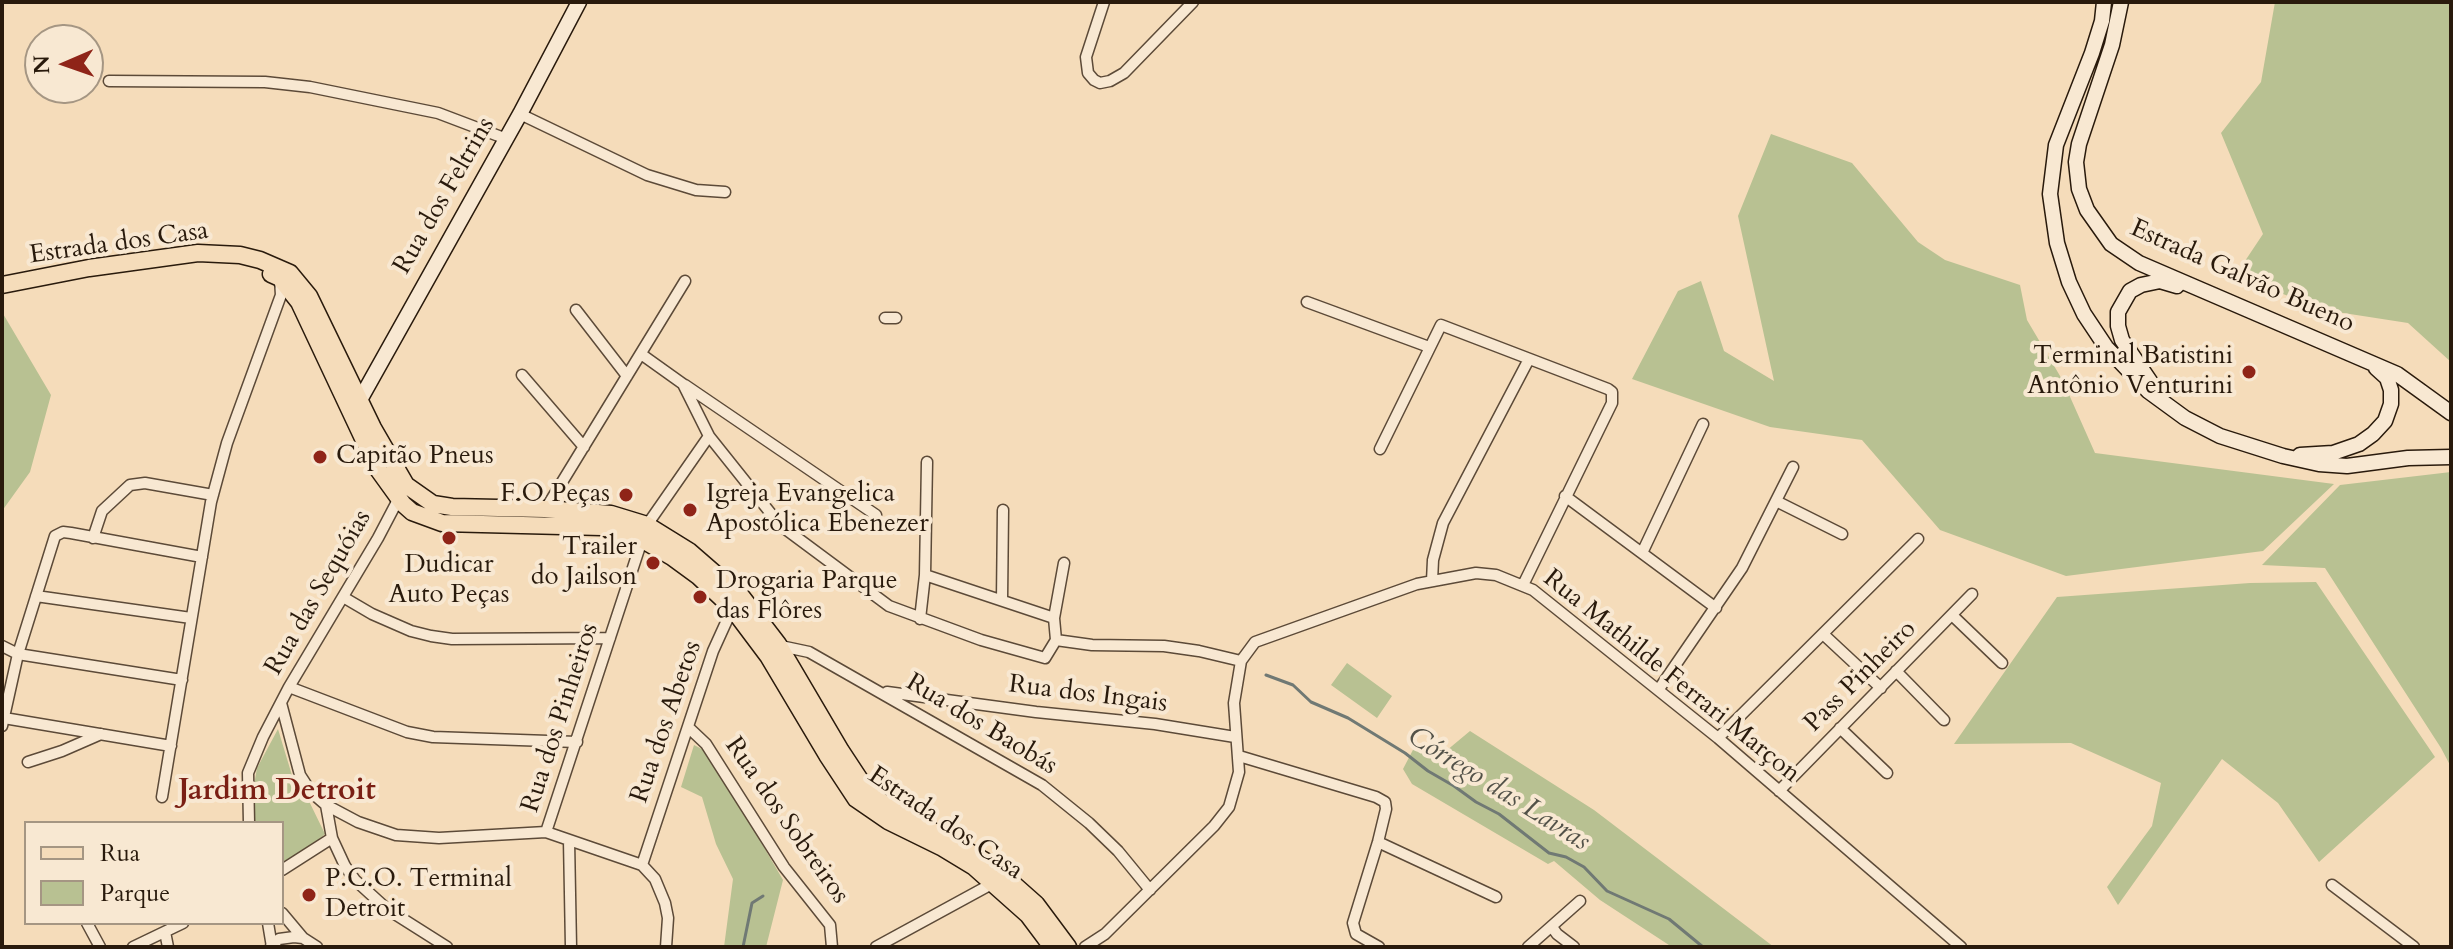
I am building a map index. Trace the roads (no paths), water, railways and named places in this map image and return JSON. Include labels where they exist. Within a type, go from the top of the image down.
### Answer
[{"type":"main road","name":"Rua dos Feltrins","points":[[348,410],[361,398],[579,2]]},
{"type":"main road","points":[[2104,2],[2102,21],[2092,53],[2056,145],[2050,179],[2053,223],[2069,282],[2089,322],[2130,374],[2185,418],[2220,436],[2319,464],[2347,466],[2442,455],[2451,457]]},
{"type":"main road","points":[[2105,65],[2111,2]]},
{"type":"main road","name":"Estrada Galvão Bueno","points":[[2121,2],[2119,18],[2076,162],[2079,189],[2092,220],[2111,244],[2123,254],[2397,374],[2451,413]]},
{"type":"main road","name":"Estrada dos Casa","points":[[2,285],[173,255],[221,253],[280,267],[300,282],[309,296],[361,398],[402,492]]},
{"type":"main road","name":"Estrada dos Casa","points":[[2,292],[184,262],[235,262],[284,288],[377,468],[402,492],[433,504],[645,532],[698,576],[737,602],[770,646],[856,799],[879,808],[1000,879],[1036,904],[1068,947]]},
{"type":"main road","points":[[2167,403],[2127,349],[2118,321],[2121,304],[2130,291],[2148,283],[2167,282],[2258,315]]},
{"type":"main road","points":[[2283,456],[2333,453],[2359,444],[2385,421],[2392,398],[2387,378],[2353,353]]},
{"type":"main road","name":"Estrada dos Casa","points":[[1000,879],[1052,947]]},
{"type":"street","points":[[1104,2],[1086,57],[1088,73],[1100,83],[1124,73],[1193,2]]},
{"type":"street","points":[[109,81],[265,82],[310,87],[438,113],[504,138]]},
{"type":"street","points":[[520,114],[647,175],[696,190],[725,192]]},
{"type":"street","points":[[542,516],[685,281]]},
{"type":"street","points":[[162,797],[213,495],[227,443],[284,288]]},
{"type":"street","points":[[1307,302],[1429,347]]},
{"type":"street","points":[[576,310],[627,376]]},
{"type":"street","points":[[1380,449],[1439,327],[1445,325],[1612,392],[1612,403],[1523,585]]},
{"type":"street","points":[[641,354],[876,515]]},
{"type":"street","points":[[1432,581],[1433,560],[1443,523],[1529,359]]},
{"type":"street","points":[[522,375],[584,447]]},
{"type":"street","points":[[683,384],[709,436],[780,525],[878,598],[920,619],[1047,657],[1056,640],[1054,618],[1064,563]]},
{"type":"street","points":[[1642,553],[1703,424]]},
{"type":"street","name":"Rua dos Pinheiros","points":[[546,832],[645,532],[709,436]]},
{"type":"street","points":[[920,619],[925,575],[927,462]]},
{"type":"street","points":[[1659,689],[1742,568],[1793,467]]},
{"type":"street","points":[[93,538],[102,511],[130,485],[145,483],[213,495]]},
{"type":"street","name":"Rua das Sequóias","points":[[326,805],[311,792],[300,775],[281,703],[402,492]]},
{"type":"street","points":[[1565,496],[1716,608]]},
{"type":"street","points":[[1776,501],[1842,534]]},
{"type":"street","points":[[1002,600],[1003,510]]},
{"type":"street","points":[[171,746],[3,719],[18,654],[53,541],[59,534],[71,533],[202,557]]},
{"type":"street","points":[[1718,738],[1918,539]]},
{"type":"street","name":"Rua Mathilde Ferrari Marçon","points":[[1241,661],[1255,642],[1265,637],[1432,581],[1476,573],[1496,575],[1523,585],[1659,689],[1961,947]]},
{"type":"street","points":[[925,575],[1054,618]]},
{"type":"street","name":"Pass Pinheiro","points":[[1779,791],[1972,594]]},
{"type":"street","points":[[36,596],[191,618]]},
{"type":"street","points":[[343,597],[411,631],[442,637],[610,638]]},
{"type":"street","name":"Rua dos Abetos","points":[[642,865],[713,651],[737,602]]},
{"type":"street","points":[[1953,616],[2002,663]]},
{"type":"street","points":[[1823,634],[1881,688]]},
{"type":"street","points":[[1056,640],[1092,645],[1164,646],[1241,661],[1234,703],[1239,756],[1237,787],[1229,807],[1214,826],[1105,934],[1085,947]]},
{"type":"street","points":[[2,646],[18,654],[182,680]]},
{"type":"street","name":"Rua dos Baobás","points":[[770,646],[809,652],[1042,785],[1108,841],[1150,890]]},
{"type":"street","points":[[1896,671],[1944,720]]},
{"type":"street","points":[[289,687],[407,732],[433,737],[577,742]]},
{"type":"street","name":"Rua dos Ingais","points":[[881,692],[1155,724],[1235,737]]},
{"type":"street","points":[[929,719],[936,699]]},
{"type":"street","points":[[249,821],[248,773],[281,703]]},
{"type":"street","name":"Rua dos Sobreiros","points":[[688,727],[706,744],[784,867],[830,925],[832,947]]},
{"type":"street","points":[[1840,728],[1887,773]]},
{"type":"street","points":[[28,762],[103,733]]},
{"type":"street","points":[[1239,756],[1382,800],[1386,809],[1354,918],[1354,931],[1360,938],[1379,947]]},
{"type":"street","points":[[326,805],[375,829],[413,838],[546,832],[642,865],[655,879],[665,903],[668,918],[666,947]]},
{"type":"street","points":[[326,805],[332,838],[345,866],[371,897],[447,947]]},
{"type":"street","points":[[284,869],[332,838]]},
{"type":"street","points":[[569,840],[571,947]]},
{"type":"street","points":[[1378,842],[1496,897]]},
{"type":"street","points":[[876,947],[1000,879]]},
{"type":"street","points":[[2332,885],[2414,947]]},
{"type":"street","points":[[1528,947],[1580,901]]},
{"type":"street","points":[[284,915],[303,938],[317,947]]},
{"type":"street","points":[[88,925],[100,947]]},
{"type":"street","points":[[133,947],[179,925]]},
{"type":"street","points":[[1552,927],[1574,947]]},
{"type":"street","points":[[165,932],[168,947]]},
{"type":"street","points":[[274,944],[303,938]]},
{"type":"waterway","name":"Córrego das Lavras","points":[[1266,675],[1293,685],[1311,702],[1348,718],[1405,753],[1428,771],[1499,814],[1549,853],[1566,857],[1584,867],[1607,891],[1669,919],[1703,947]]},
{"type":"waterway","points":[[743,947],[752,903],[763,896]]},
{"type":"place","name":"Terminal Batistini Antônio Venturini","points":[[2249,372]]},
{"type":"place","name":"Capitão Pneus","points":[[320,457]]},
{"type":"place","name":"F.O Peças","points":[[626,495]]},
{"type":"place","name":"Igreja Evangelica Apostólica Ebenezer","points":[[690,510]]},
{"type":"place","name":"Dudicar Auto Peças","points":[[449,538]]},
{"type":"place","name":"Trailer do Jailson","points":[[653,563]]},
{"type":"place","name":"Drogaria Parque das Flôres","points":[[700,597]]},
{"type":"place","name":"P.C.O. Terminal Detroit","points":[[309,895]]},
{"type":"district","name":"Jardim Detroit","points":[[277,792]]}]
